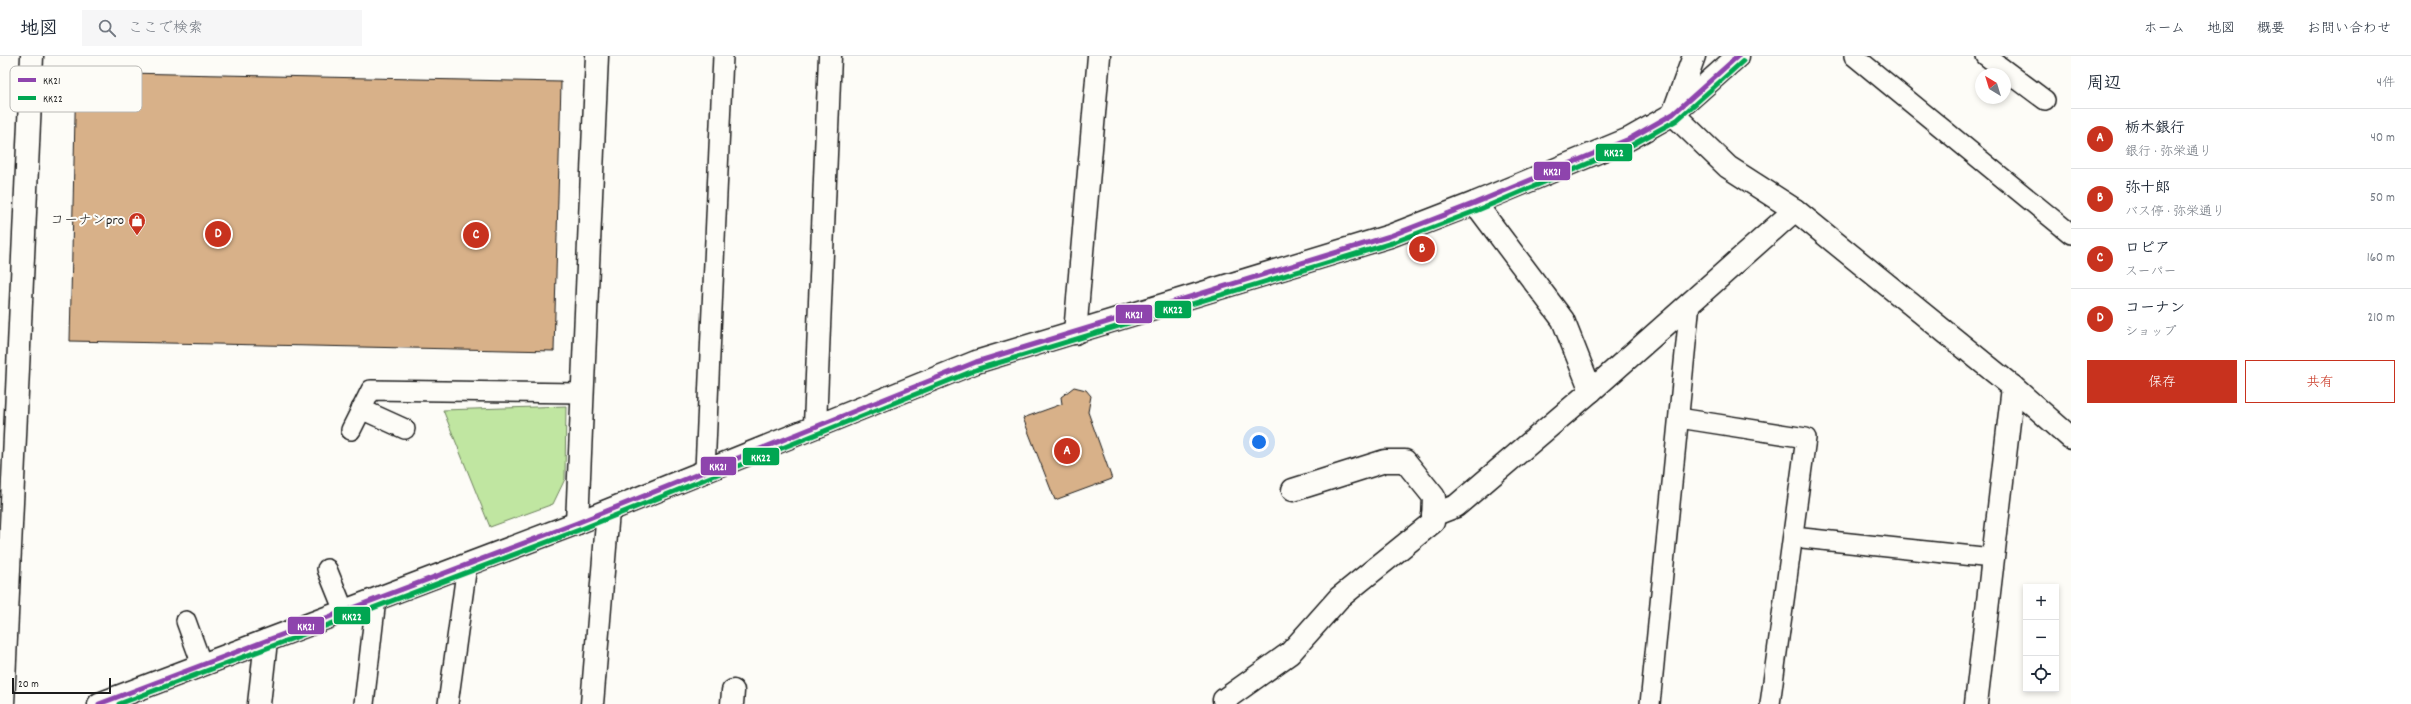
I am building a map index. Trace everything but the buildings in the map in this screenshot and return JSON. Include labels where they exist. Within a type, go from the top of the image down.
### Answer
[{"type":"street","points":[[32,56],[32,66]]},
{"type":"street","points":[[578,523],[581,393],[597,56]]},
{"type":"street","points":[[815,425],[830,56]]},
{"type":"street","points":[[1075,333],[1099,56]]},
{"type":"street","points":[[1673,114],[1694,56]]},
{"type":"street","points":[[99,704],[131,698],[202,665],[578,523],[815,425],[976,362],[1390,236],[1475,203],[1629,139],[1673,114],[1738,56]]},
{"type":"street","points":[[3,704],[29,112]]},
{"type":"street","points":[[1673,114],[1728,167],[1795,210],[2013,388],[2071,438]]},
{"type":"street","points":[[1475,203],[1563,320],[1591,391]]},
{"type":"street","points":[[1433,515],[1456,506],[1591,391],[1795,210]]},
{"type":"street","points":[[1976,704],[2013,388]]},
{"type":"street","points":[[1224,700],[1290,653],[1339,598],[1433,522],[1434,497],[1405,461],[1385,461],[1294,490]]},
{"type":"street","points":[[592,704],[608,511]]},
{"type":"street","points":[[259,704],[266,641]]},
{"type":"lane","points":[[705,470],[723,56]]},
{"type":"lane","points":[[1854,56],[2071,234]]},
{"type":"lane","points":[[1986,56],[2045,100]]},
{"type":"lane","points":[[1650,704],[1690,303]]},
{"type":"lane","points":[[351,430],[371,390],[581,393]]},
{"type":"lane","points":[[362,409],[404,429]]},
{"type":"lane","points":[[1679,418],[1806,438],[1770,704]]},
{"type":"lane","points":[[1793,537],[1992,558]]},
{"type":"lane","points":[[448,704],[467,565]]},
{"type":"lane","points":[[327,569],[344,611]]},
{"type":"lane","points":[[364,704],[376,599]]},
{"type":"lane","points":[[186,621],[202,665]]},
{"type":"green space","points":[[566,406],[565,479],[553,504],[490,527],[443,410]]},
{"type":"transit line","name":"KK21","points":[[99,704],[577,523],[976,362],[1390,236],[1475,203],[1629,139],[1673,114],[1738,56]]},
{"type":"transit line","name":"KK22","points":[[119,704],[579,530],[978,369],[1392,243],[1478,210],[1632,145],[1677,120],[1743,61]]},
{"type":"place","name":"コーナン","points":[[218,234]]},
{"type":"place","name":"ロピア","points":[[476,235]]},
{"type":"place","name":"コーナンpro","points":[[137,236]]},
{"type":"place","name":"弥十郎","points":[[1422,249]]},
{"type":"place","name":"栃木銀行","points":[[1067,451]]}]
